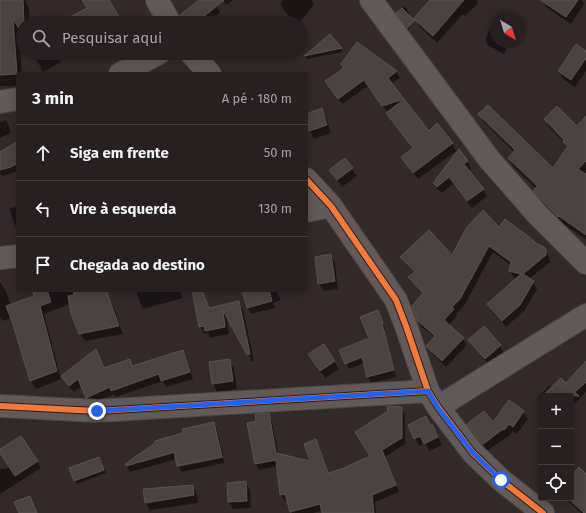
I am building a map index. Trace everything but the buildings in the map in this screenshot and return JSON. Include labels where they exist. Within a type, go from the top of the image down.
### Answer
[{"type":"street","points":[[157,0],[166,16]]},
{"type":"street","points":[[371,0],[489,159],[537,214],[586,262]]},
{"type":"street","points":[[124,72],[146,60]]},
{"type":"street","points":[[197,60],[208,72]]},
{"type":"street","points":[[0,102],[16,99]]},
{"type":"street","points":[[308,181],[331,206],[396,300],[433,399],[473,453],[501,480],[543,513]]},
{"type":"street","points":[[308,210],[331,206]]},
{"type":"street","points":[[0,258],[16,256]]},
{"type":"street","points":[[0,406],[97,411],[433,399],[586,314]]},
{"type":"cycle path","points":[[308,181],[331,206],[396,300],[428,391],[438,407],[473,453],[501,480],[543,513]]},
{"type":"cycle path","points":[[0,406],[97,411],[428,391]]},
{"type":"route","points":[[97,411],[428,391],[438,408],[473,453],[501,480]]}]
